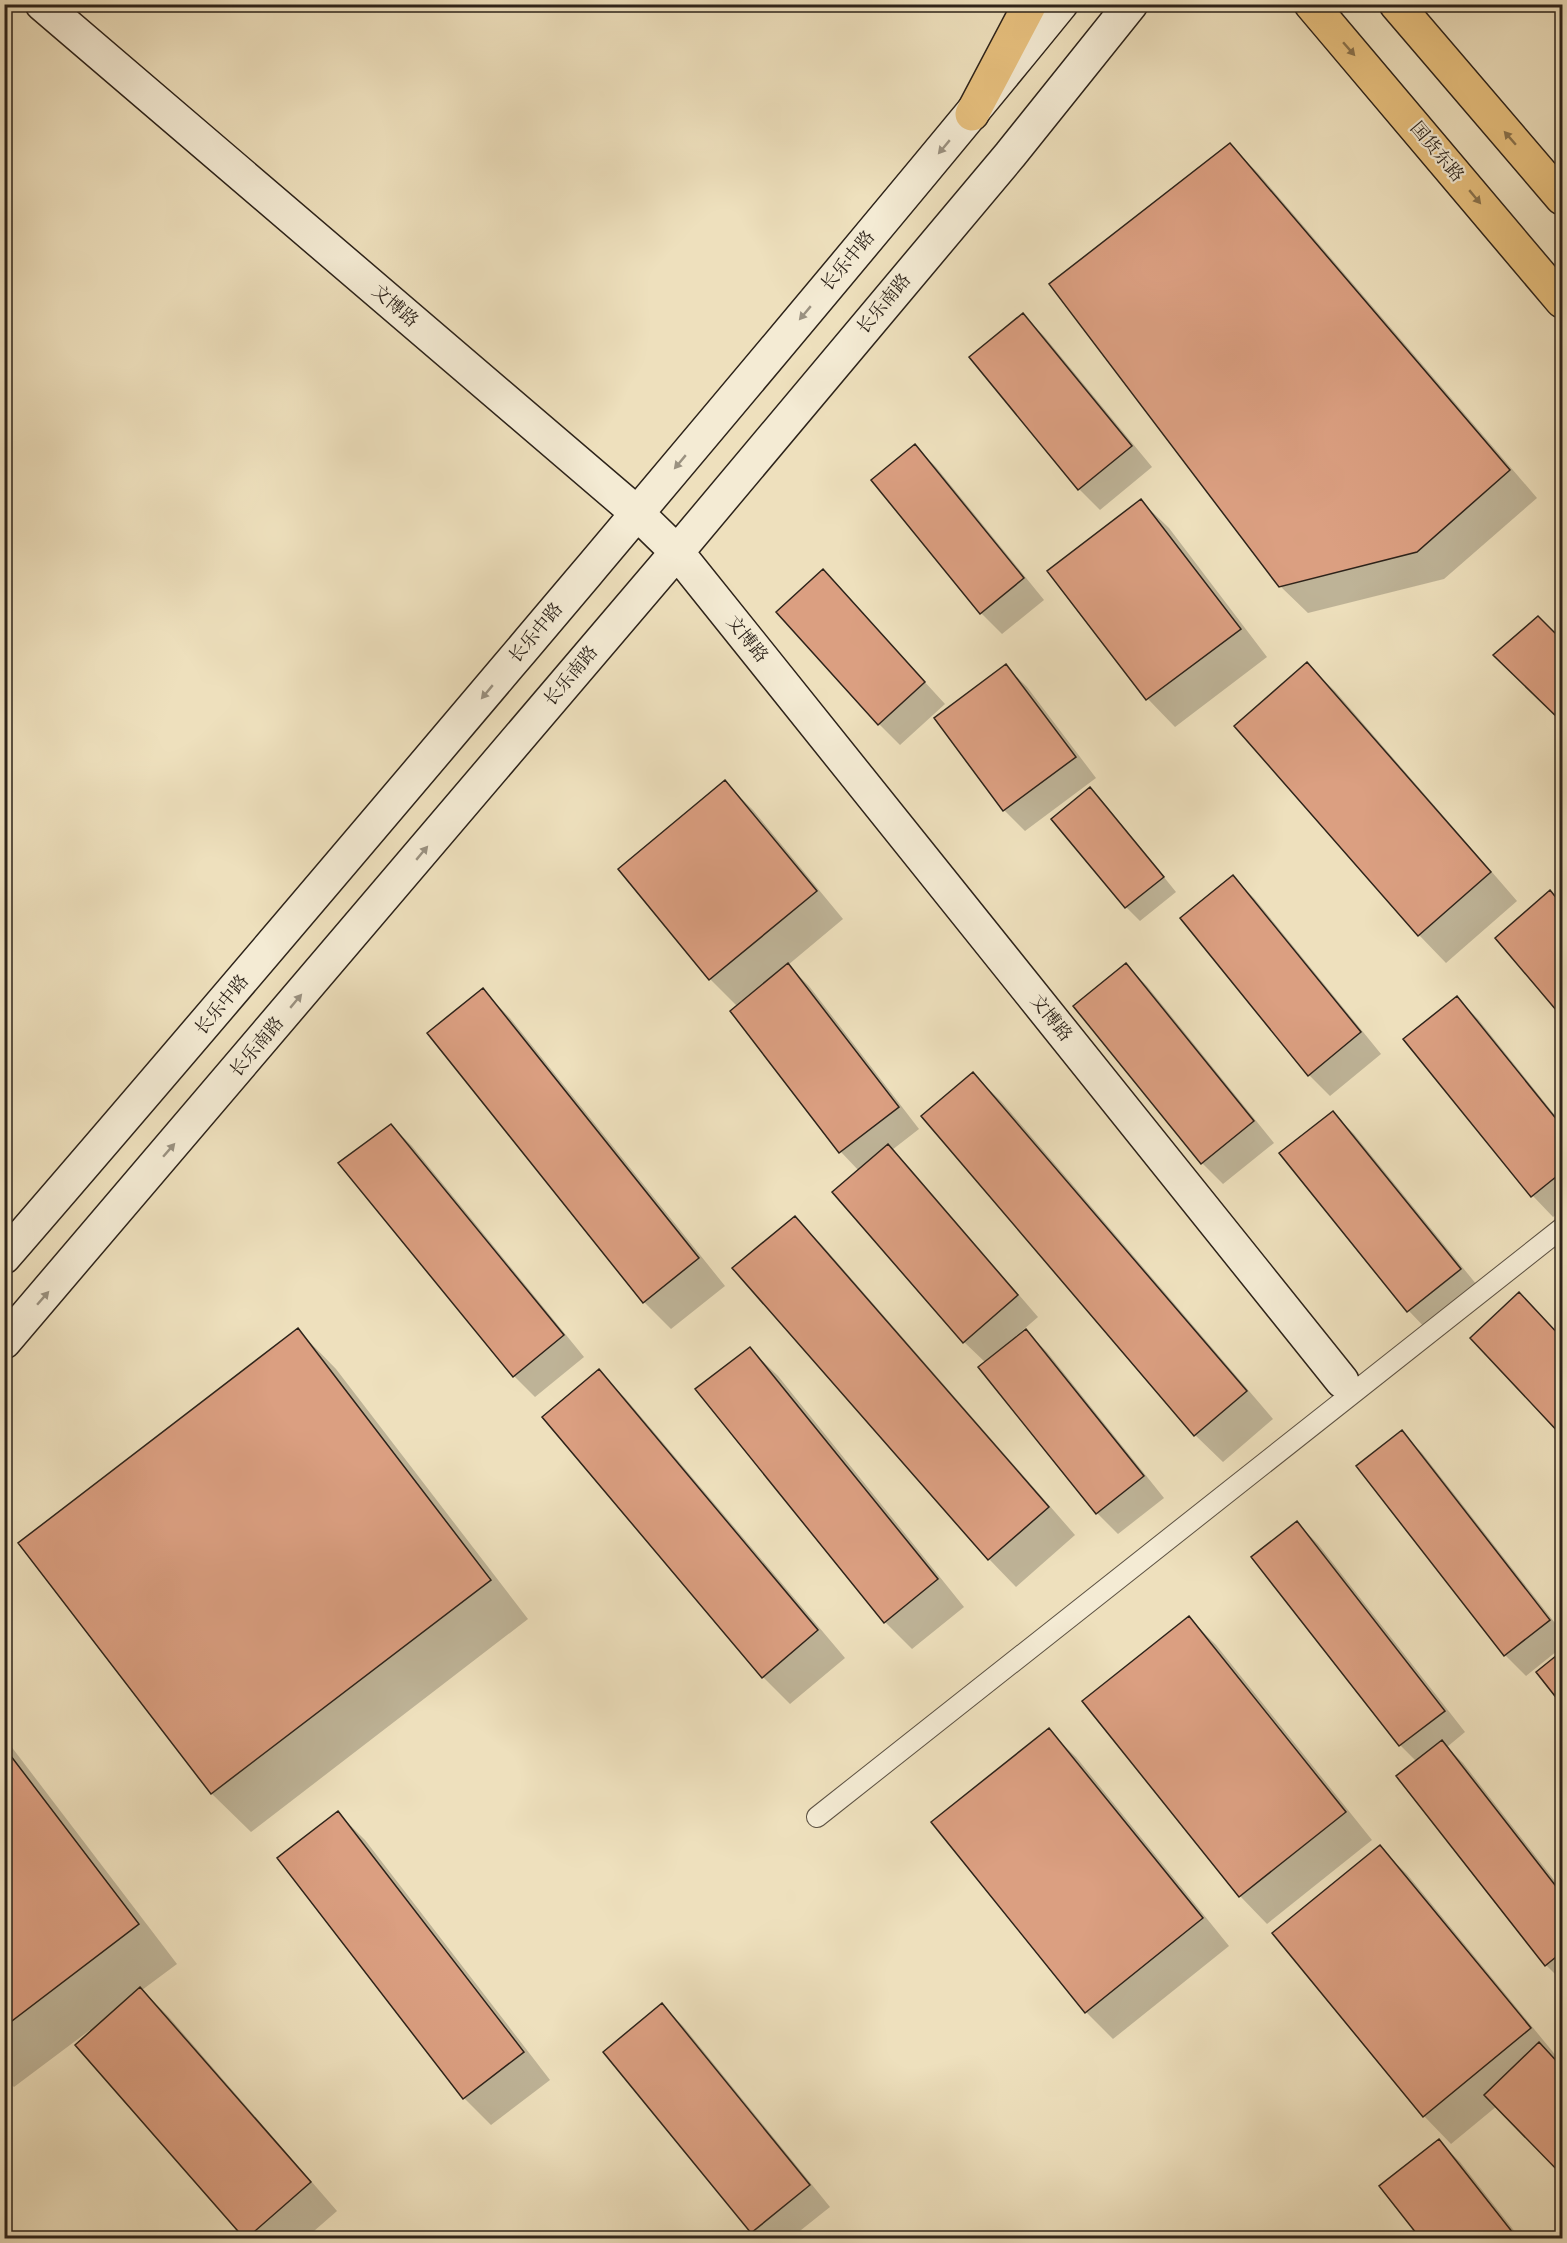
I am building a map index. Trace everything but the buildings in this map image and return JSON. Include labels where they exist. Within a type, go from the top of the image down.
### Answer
[{"type":"main road","name":"文博路","points":[[42,4],[637,513],[677,552],[1342,1381]]},
{"type":"main road","points":[[972,114],[1030,4]]},
{"type":"main road","name":"长乐中路","points":[[4,1257],[208,1022],[972,114],[1061,4]]},
{"type":"main road","name":"长乐南路","points":[[4,1342],[677,552],[1010,155],[1131,4]]},
{"type":"main road","name":"国货东路","points":[[1311,4],[1563,301]]},
{"type":"main road","points":[[1395,4],[1563,198]]},
{"type":"main road","points":[[1419,4],[1445,63]]},
{"type":"lane","points":[[817,1816],[1563,1228]]}]
